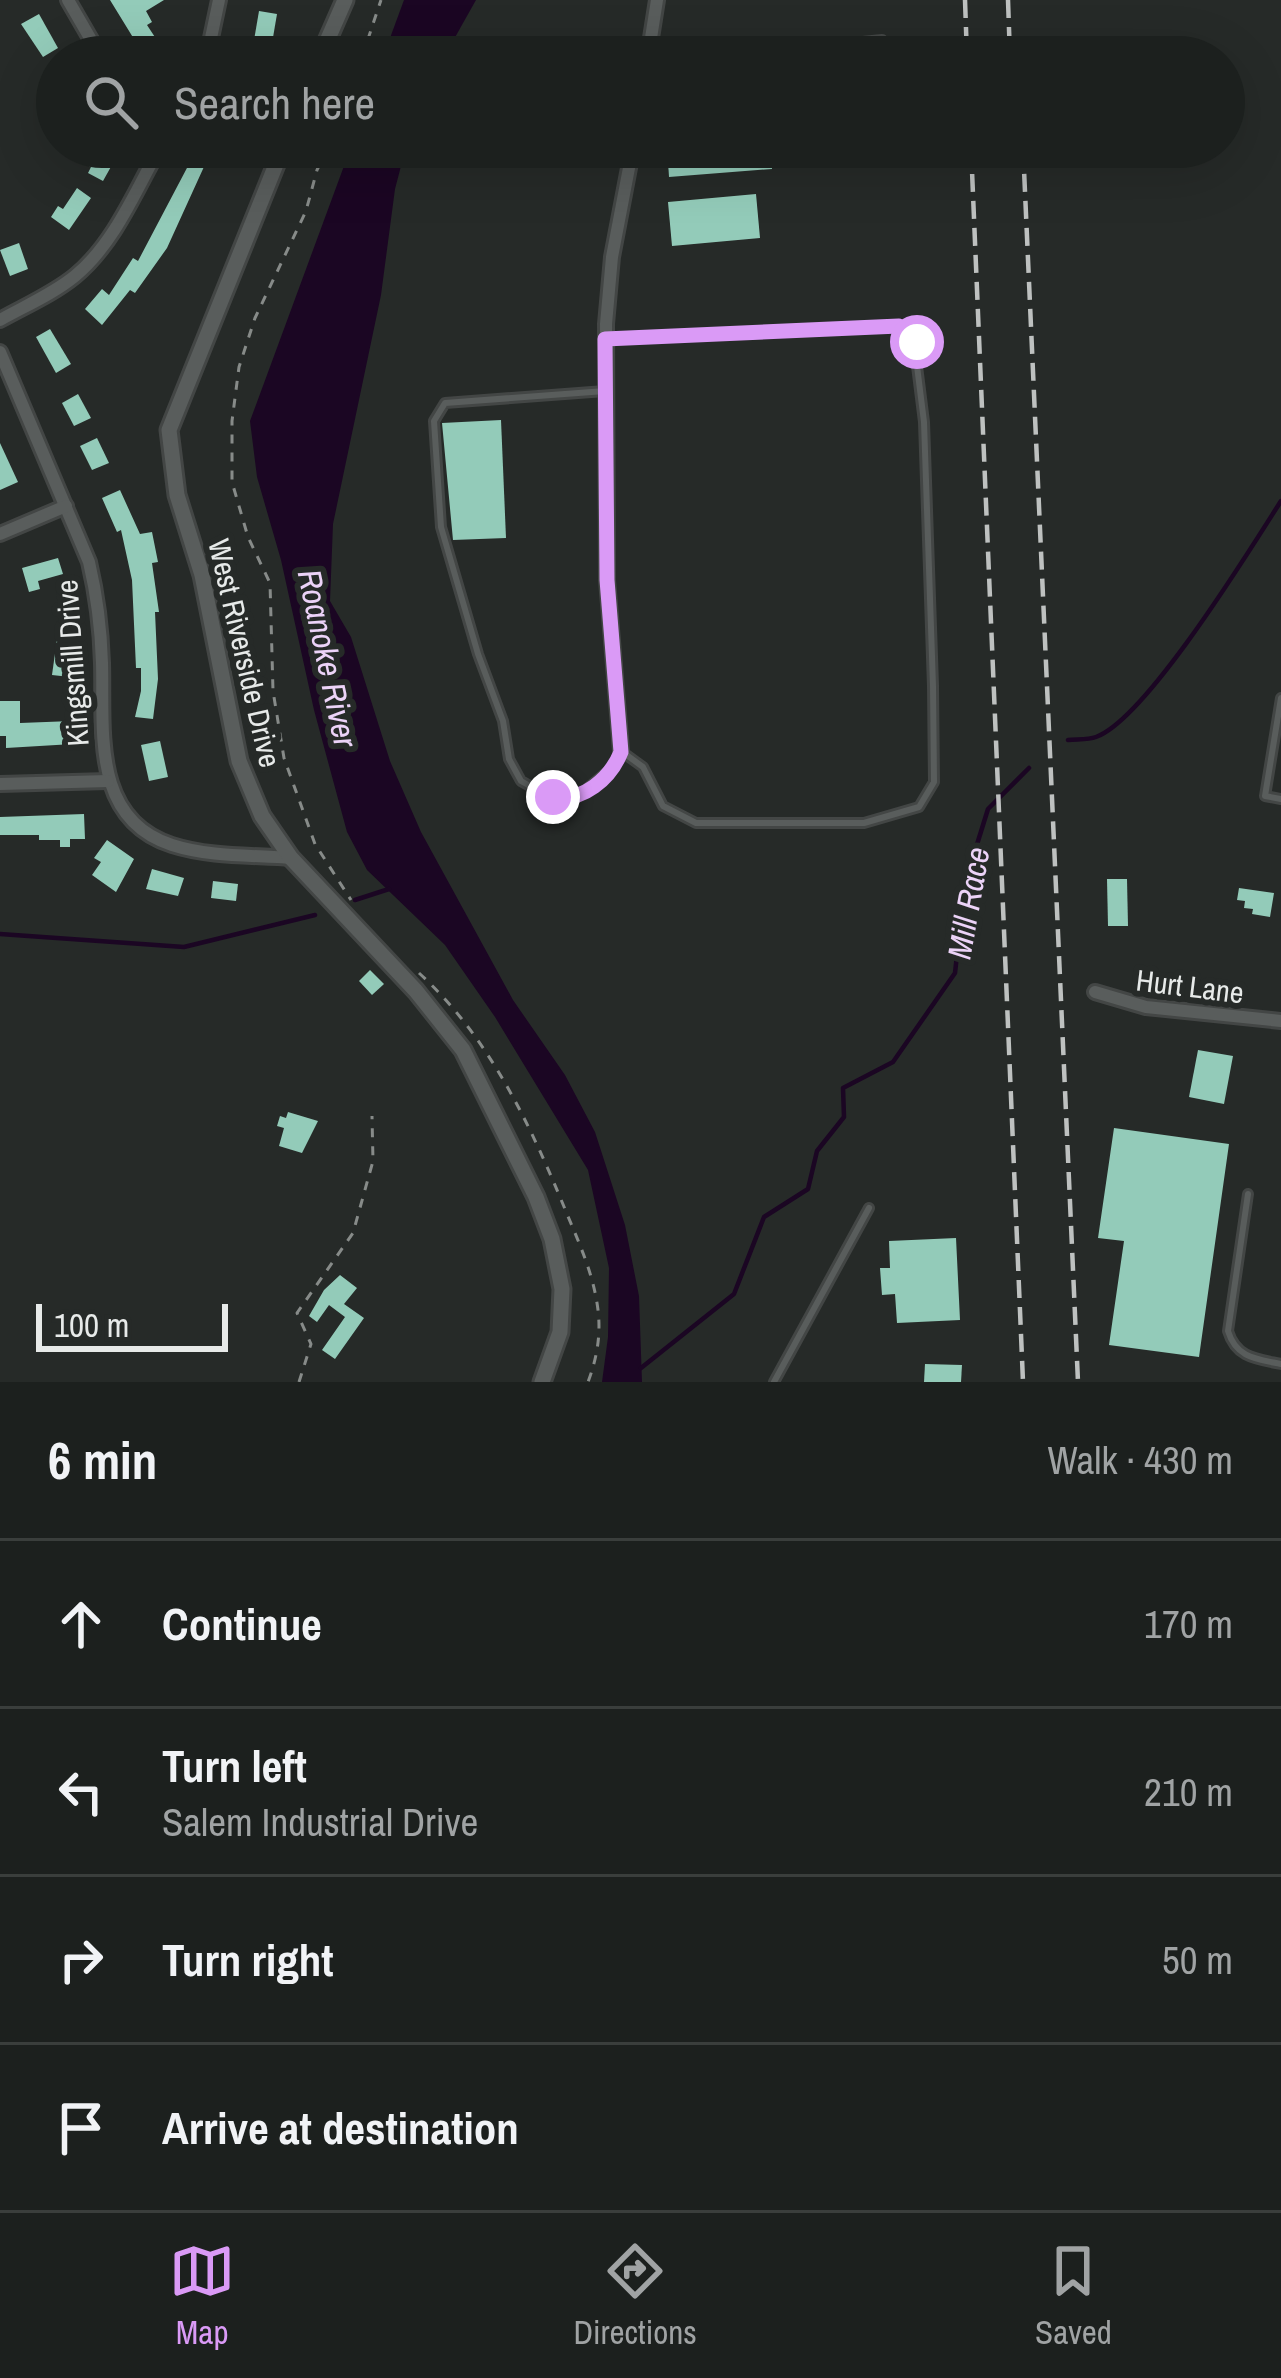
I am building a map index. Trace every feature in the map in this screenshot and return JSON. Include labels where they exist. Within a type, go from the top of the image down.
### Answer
[{"type":"street","points":[[68,0],[89,36]]},
{"type":"street","points":[[211,36],[219,0]]},
{"type":"street","points":[[329,36],[345,0]]},
{"type":"street","points":[[651,36],[657,0]]},
{"type":"street","points":[[0,320],[57,290],[84,268],[148,168]]},
{"type":"street","name":"West Riverside Drive","points":[[274,168],[202,343],[169,440],[177,495],[202,575],[238,761],[262,816],[291,858],[441,1020],[483,1084],[552,1239],[562,1288],[560,1332],[542,1382]]},
{"type":"street","points":[[621,752],[607,580],[605,339],[629,168]]},
{"type":"street","name":"Kingsmill Drive","points":[[0,352],[95,587],[103,756],[116,800],[138,826],[169,844],[291,858]]},
{"type":"street","points":[[0,534],[66,506]]},
{"type":"street","points":[[0,784],[108,781]]},
{"type":"street","name":"Hurt Lane","points":[[1095,992],[1146,1007],[1281,1021]]},
{"type":"lane","points":[[605,339],[839,327],[907,328],[917,342],[931,569],[934,782],[920,807],[865,823],[696,823],[663,806],[643,767],[621,752],[613,767],[576,798],[553,797],[514,773],[503,721],[472,636],[441,527],[436,414],[445,404],[605,391]]},
{"type":"lane","points":[[1281,698],[1265,796],[1281,799]]},
{"type":"lane","points":[[1248,1195],[1228,1331],[1234,1347],[1243,1354],[1281,1364]]},
{"type":"lane","points":[[773,1382],[869,1208]]},
{"type":"path","points":[[369,36],[381,0]]},
{"type":"path","points":[[318,168],[306,211],[255,318],[239,367],[232,421],[232,482],[248,537],[270,583],[273,692],[284,758],[314,844],[350,899]]},
{"type":"path","points":[[299,1382],[311,1344],[297,1313],[353,1233],[373,1161],[372,1116]]},
{"type":"water","points":[[404,0],[476,0],[456,36],[391,36]]},
{"type":"water","name":"Roanoke River","points":[[343,168],[400,168],[381,295],[333,524],[330,601],[351,637],[390,761],[421,832],[513,1000],[565,1075],[595,1132],[625,1225],[639,1296],[642,1382],[602,1382],[609,1268],[588,1170],[445,945],[367,870],[347,832],[257,477],[250,421]]},
{"type":"building","points":[[110,0],[164,0],[146,11],[154,36],[132,36]]},
{"type":"building","points":[[259,11],[277,14],[273,36],[255,36]]},
{"type":"building","points":[[39,14],[51,36],[36,36],[36,46],[21,24]]},
{"type":"building","points":[[90,168],[110,168],[103,181],[88,173]]},
{"type":"building","points":[[187,168],[203,168],[167,248],[135,293],[130,290],[102,325],[85,309],[102,289],[109,295],[133,258],[138,261]]},
{"type":"building","points":[[668,168],[772,168],[772,169],[669,177]]},
{"type":"building","points":[[77,188],[91,198],[69,230],[51,217]]},
{"type":"building","points":[[756,194],[760,238],[672,246],[668,202]]},
{"type":"building","points":[[19,243],[28,269],[10,276],[0,250]]},
{"type":"building","points":[[50,329],[71,364],[56,373],[36,337]]},
{"type":"building","points":[[78,394],[91,418],[74,426],[62,403]]},
{"type":"building","points":[[501,420],[506,538],[453,540],[442,423]]},
{"type":"building","points":[[97,438],[109,463],[92,470],[80,446]]},
{"type":"building","points":[[0,443],[18,482],[0,490]]},
{"type":"building","points":[[120,490],[140,534],[152,532],[158,562],[152,563],[159,612],[155,612],[158,679],[153,719],[135,717],[141,668],[136,668],[132,580],[121,530],[117,532],[102,498]]},
{"type":"building","points":[[58,558],[63,574],[38,581],[40,589],[29,592],[22,568]]},
{"type":"building","points":[[57,639],[74,641],[70,677],[52,675]]},
{"type":"building","points":[[0,701],[20,701],[20,723],[72,721],[73,744],[6,748],[6,736],[0,736]]},
{"type":"building","points":[[160,741],[168,777],[149,781],[141,745]]},
{"type":"building","points":[[84,814],[85,839],[70,839],[70,847],[60,847],[60,840],[39,840],[39,835],[0,835],[0,817]]},
{"type":"building","points":[[107,840],[134,859],[116,892],[92,875],[101,862],[94,858]]},
{"type":"building","points":[[152,869],[184,878],[178,896],[146,889]]},
{"type":"building","points":[[1107,879],[1127,879],[1128,926],[1108,926]]},
{"type":"building","points":[[213,881],[238,884],[236,901],[211,898]]},
{"type":"building","points":[[1239,888],[1274,893],[1270,917],[1244,908],[1245,901],[1237,900]]},
{"type":"building","points":[[370,970],[384,984],[372,995],[359,981]]},
{"type":"building","points":[[1198,1050],[1233,1056],[1224,1104],[1189,1097]]},
{"type":"building","points":[[288,1112],[318,1121],[302,1153],[279,1146],[284,1128],[277,1126],[280,1116],[286,1118]]},
{"type":"building","points":[[1114,1128],[1229,1144],[1199,1357],[1109,1345],[1124,1241],[1098,1238]]},
{"type":"building","points":[[956,1238],[960,1320],[897,1323],[895,1294],[882,1295],[880,1268],[890,1268],[889,1241]]},
{"type":"building","points":[[340,1275],[357,1288],[344,1304],[364,1318],[335,1359],[322,1350],[345,1317],[329,1305],[317,1322],[309,1316],[324,1290]]},
{"type":"building","points":[[925,1364],[962,1365],[961,1382],[924,1382]]},
{"type":"waterway","name":"Mill Race","points":[[1068,740],[1096,737],[1142,700],[1222,593],[1281,501]]},
{"type":"waterway","name":"Mill Race","points":[[641,1368],[734,1294],[764,1217],[808,1189],[817,1151],[844,1117],[843,1088],[893,1062],[955,973],[965,883],[988,809],[1029,768]]},
{"type":"waterway","points":[[355,900],[389,889]]},
{"type":"waterway","points":[[0,934],[184,947],[315,915]]},
{"type":"railway","points":[[965,0],[966,36]]},
{"type":"railway","points":[[1008,0],[1009,36]]},
{"type":"railway","points":[[972,168],[1023,1382]]},
{"type":"railway","points":[[1024,168],[1078,1382]]},
{"type":"route","points":[[553,797],[585,794],[613,767],[621,752],[607,580],[605,339],[899,326],[914,334],[917,342]]}]
